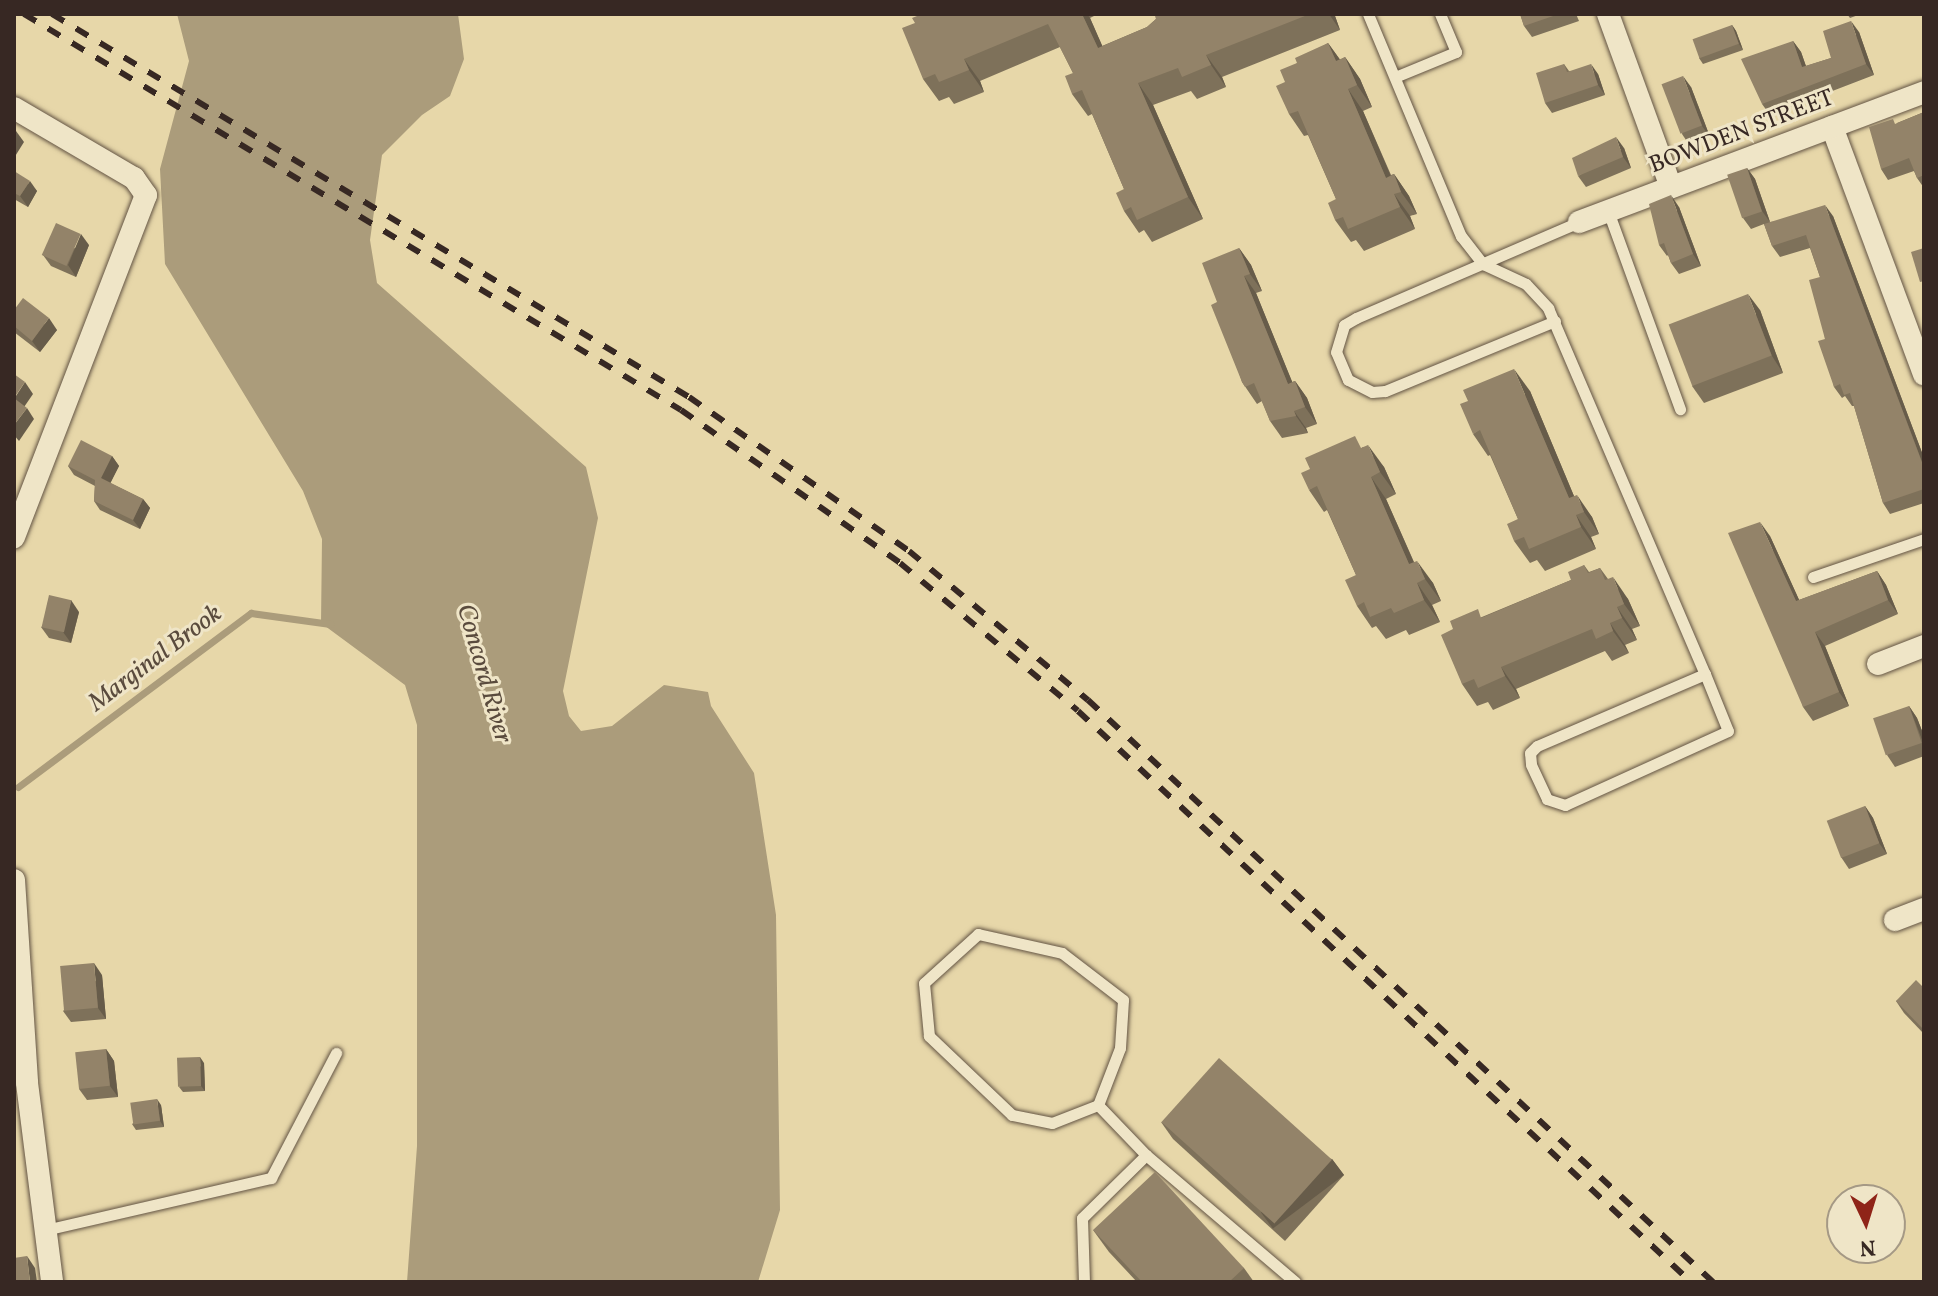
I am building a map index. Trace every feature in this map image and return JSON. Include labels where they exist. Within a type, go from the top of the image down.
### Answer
[{"type":"street","points":[[1608,14],[1671,187]]},
{"type":"street","name":"BOWDEN STREET","points":[[1579,222],[1924,92]]},
{"type":"street","points":[[14,108],[140,186],[146,195],[139,221],[17,520]]},
{"type":"street","points":[[1832,127],[1924,371]]},
{"type":"street","points":[[1878,664],[1924,646]]},
{"type":"street","points":[[14,880],[20,1081],[52,1282]]},
{"type":"street","points":[[1895,920],[1924,909]]},
{"type":"lane","points":[[1368,14],[1461,236],[1483,264],[1539,293],[1555,321],[1726,723],[1722,738],[1565,805],[1547,799],[1531,764],[1530,753],[1537,746],[1705,674]]},
{"type":"lane","points":[[1395,77],[1456,52],[1440,14]]},
{"type":"lane","points":[[1608,211],[1680,409]]},
{"type":"lane","points":[[1555,321],[1397,388],[1372,392],[1348,380],[1336,352],[1344,325],[1579,222]]},
{"type":"lane","points":[[1813,577],[1924,539]]},
{"type":"lane","points":[[978,934],[1062,953],[1123,1000],[1120,1048],[1098,1105],[1052,1123],[1012,1115],[929,1036],[924,983],[978,934]]},
{"type":"lane","points":[[45,1230],[271,1178],[336,1053]]},
{"type":"lane","points":[[1098,1105],[1146,1155],[1295,1282]]},
{"type":"lane","points":[[1084,1282],[1082,1218],[1146,1155]]},
{"type":"water","name":"Concord River","points":[[177,14],[458,14],[464,59],[450,96],[422,115],[382,155],[370,240],[377,283],[586,467],[598,518],[563,691],[569,716],[581,731],[612,726],[664,685],[708,692],[711,706],[754,773],[776,915],[780,1210],[758,1282],[407,1282],[417,1146],[417,725],[405,685],[321,623],[322,539],[303,491],[165,264],[160,169],[189,61]]},
{"type":"building","points":[[922,14],[1082,14],[1098,48],[1147,27],[1156,19],[1155,14],[1310,14],[1206,55],[1211,65],[1182,77],[1178,68],[1138,83],[1188,197],[1137,220],[1131,207],[1124,211],[1116,193],[1124,189],[1082,90],[1072,94],[1065,76],[1073,73],[1048,24],[964,59],[969,70],[939,82],[935,74],[923,79],[902,28],[915,23],[912,18]]},
{"type":"building","points":[[1520,14],[1559,14],[1524,26]]},
{"type":"building","points":[[1851,21],[1866,64],[1762,104],[1741,59],[1793,41],[1802,67],[1831,58],[1823,31]]},
{"type":"building","points":[[1732,25],[1739,44],[1699,58],[1693,39]]},
{"type":"building","points":[[1328,43],[1336,61],[1345,57],[1357,85],[1348,89],[1386,178],[1394,174],[1401,192],[1394,194],[1400,207],[1348,229],[1343,217],[1335,220],[1328,203],[1336,199],[1298,111],[1289,114],[1276,86],[1285,82],[1280,70],[1297,63],[1295,58]]},
{"type":"building","points":[[1564,64],[1567,72],[1591,64],[1598,85],[1545,103],[1536,73]]},
{"type":"building","points":[[1683,76],[1702,125],[1681,134],[1662,84]]},
{"type":"building","points":[[1924,112],[1924,175],[1917,178],[1909,158],[1881,169],[1869,127],[1893,119],[1895,124]]},
{"type":"building","points":[[1616,137],[1623,157],[1578,176],[1572,158]]},
{"type":"building","points":[[1747,168],[1762,211],[1742,218],[1727,175]]},
{"type":"building","points":[[14,171],[30,181],[20,196],[14,193]]},
{"type":"building","points":[[1671,195],[1693,254],[1671,263],[1664,243],[1659,245],[1649,204]]},
{"type":"building","points":[[1825,205],[1924,465],[1924,489],[1883,503],[1850,393],[1844,395],[1840,384],[1834,387],[1818,341],[1825,339],[1809,280],[1820,277],[1806,235],[1772,246],[1764,224]]},
{"type":"building","points":[[56,223],[81,234],[66,266],[42,255]]},
{"type":"building","points":[[1239,248],[1250,274],[1244,276],[1288,384],[1295,381],[1305,407],[1294,411],[1296,416],[1270,421],[1254,383],[1245,387],[1242,382],[1211,305],[1217,302],[1202,263]]},
{"type":"building","points":[[1924,248],[1924,281],[1920,282],[1911,252]]},
{"type":"building","points":[[1748,294],[1772,356],[1692,386],[1669,324]]},
{"type":"building","points":[[23,298],[49,318],[32,341],[14,326],[14,310]]},
{"type":"building","points":[[1514,369],[1569,498],[1577,495],[1584,512],[1576,515],[1581,527],[1529,549],[1524,537],[1514,541],[1507,524],[1518,519],[1480,430],[1473,434],[1460,404],[1468,401],[1463,390]]},
{"type":"building","points":[[14,374],[25,382],[14,398]]},
{"type":"building","points":[[14,398],[27,408],[14,425]]},
{"type":"building","points":[[1355,436],[1361,448],[1368,445],[1380,472],[1371,477],[1409,564],[1417,561],[1425,579],[1417,583],[1424,600],[1394,613],[1391,608],[1370,617],[1364,602],[1357,606],[1345,580],[1356,575],[1317,486],[1309,490],[1301,473],[1310,469],[1305,458]]},
{"type":"building","points":[[81,440],[112,456],[101,478],[143,499],[133,520],[94,501],[95,480],[68,466]]},
{"type":"building","points":[[1760,522],[1796,601],[1877,571],[1888,600],[1815,632],[1839,692],[1803,707],[1728,533]]},
{"type":"building","points":[[1584,565],[1588,573],[1600,568],[1605,580],[1613,577],[1624,604],[1617,607],[1622,618],[1610,623],[1613,631],[1596,639],[1592,629],[1501,667],[1505,676],[1478,688],[1474,679],[1462,684],[1441,635],[1453,629],[1450,621],[1478,609],[1481,618],[1571,580],[1568,572]]},
{"type":"building","points":[[49,595],[71,600],[64,632],[42,627]]},
{"type":"building","points":[[1909,706],[1922,743],[1886,755],[1873,718]]},
{"type":"building","points":[[1865,806],[1879,843],[1841,858],[1827,821]]},
{"type":"building","points":[[94,963],[98,1008],[64,1011],[60,966]]},
{"type":"building","points":[[1916,980],[1924,988],[1924,1030],[1896,1001]]},
{"type":"building","points":[[106,1049],[110,1086],[79,1089],[75,1052]]},
{"type":"building","points":[[200,1057],[201,1086],[178,1087],[177,1058]]},
{"type":"building","points":[[1219,1058],[1332,1160],[1274,1224],[1161,1122]]},
{"type":"building","points":[[157,1099],[160,1121],[133,1125],[130,1103]]},
{"type":"building","points":[[1155,1172],[1244,1268],[1229,1282],[1142,1282],[1093,1230]]},
{"type":"building","points":[[27,1256],[30,1282],[14,1282],[14,1258]]},
{"type":"waterway","name":"Marginal Brook","points":[[18,787],[251,613],[330,624]]},
{"type":"railway","points":[[24,14],[681,410],[900,563],[1078,711],[1691,1282]]},
{"type":"railway","points":[[52,14],[689,397],[909,551],[1088,700],[1713,1282]]}]
